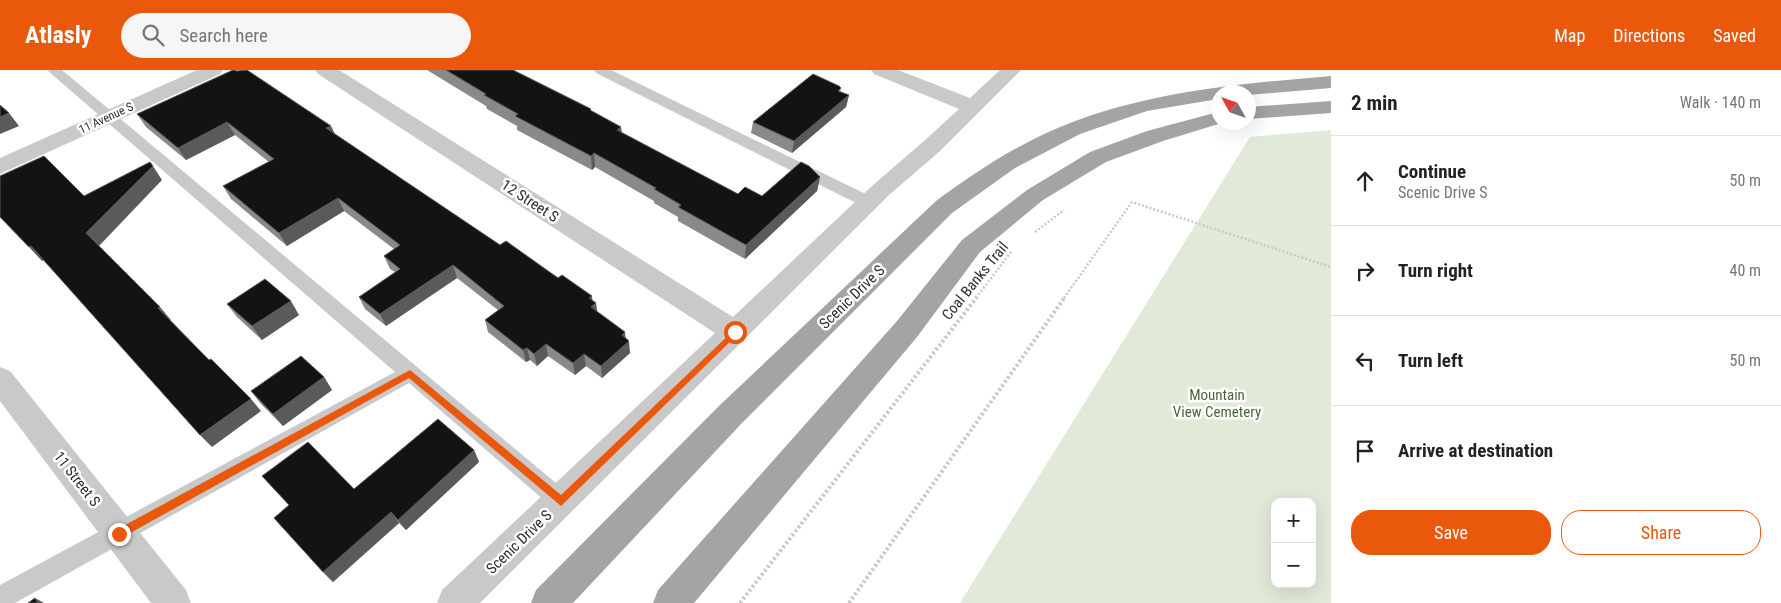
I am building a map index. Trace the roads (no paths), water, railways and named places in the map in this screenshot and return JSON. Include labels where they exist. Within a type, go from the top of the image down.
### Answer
[{"type":"main road","name":"Scenic Drive S","points":[[1256,89],[1331,82]]},
{"type":"main road","name":"Scenic Drive S","points":[[549,603],[738,407],[944,206],[978,179],[1044,142],[1090,122],[1125,110],[1177,97],[1211,94]]},
{"type":"main road","points":[[1256,112],[1331,107]]},
{"type":"main road","points":[[671,603],[907,330],[971,246],[1035,195],[1098,157],[1155,136],[1211,120]]},
{"type":"street","name":"11 Avenue S","points":[[0,167],[213,70]]},
{"type":"street","name":"12 Street S","points":[[325,70],[735,332]]},
{"type":"street","points":[[881,70],[973,107]]},
{"type":"street","name":"Scenic Drive S","points":[[455,603],[868,202],[1011,70]]},
{"type":"street","name":"11 Street S","points":[[0,379],[173,603]]},
{"type":"lane","points":[[54,70],[561,502]]},
{"type":"lane","points":[[600,70],[868,202]]},
{"type":"lane","points":[[0,598],[410,373]]},
{"type":"park label","name":"Mountain View Cemetery","points":[[1217,404]]}]
